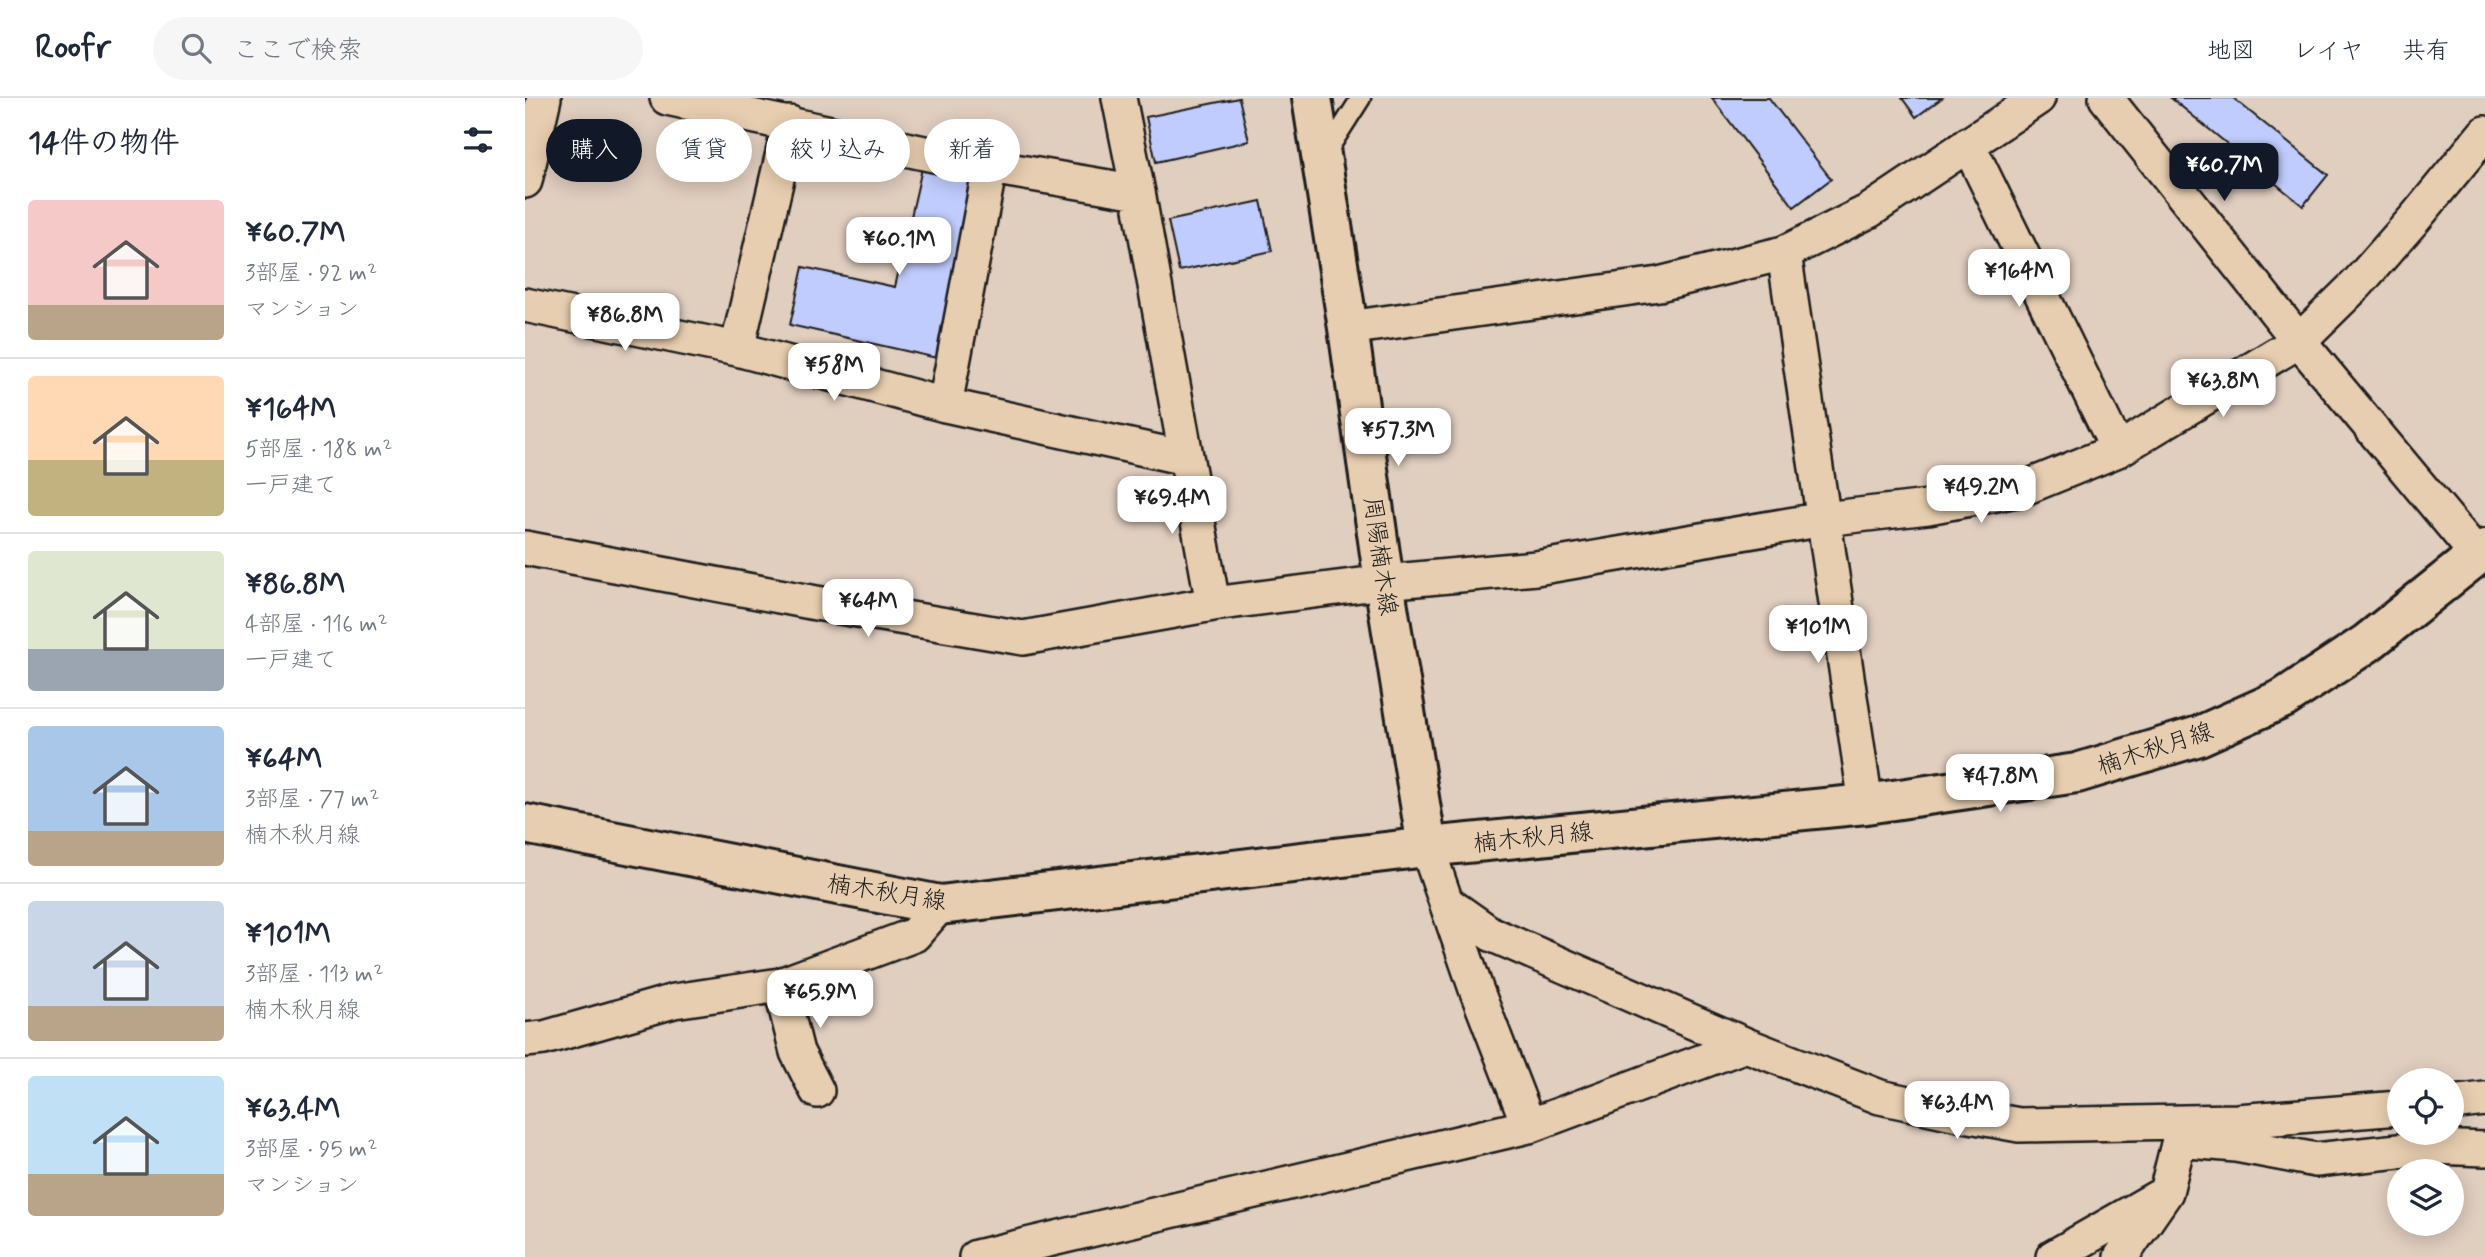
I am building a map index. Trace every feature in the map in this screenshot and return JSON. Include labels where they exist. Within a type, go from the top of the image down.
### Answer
[{"type":"street","points":[[525,181],[544,98]]},
{"type":"street","points":[[667,98],[775,119]]},
{"type":"street","points":[[1119,98],[1213,604]]},
{"type":"street","name":"周陽楠木線","points":[[1312,98],[1349,328],[1384,582],[1427,848]]},
{"type":"street","points":[[1349,328],[1659,284],[1784,253],[1869,211],[2038,98]]},
{"type":"street","points":[[2106,98],[2299,341],[2481,552]]},
{"type":"street","points":[[525,548],[816,603],[1023,638],[1213,604],[1384,582],[1536,568],[1824,519],[1928,508],[2022,489],[2118,450],[2299,341],[2357,284],[2485,132]]},
{"type":"street","points":[[1968,144],[2118,450]]},
{"type":"street","points":[[1020,172],[1138,192]]},
{"type":"street","points":[[737,349],[776,182]]},
{"type":"street","points":[[945,404],[987,182]]},
{"type":"street","points":[[1784,253],[1866,804]]},
{"type":"street","points":[[525,305],[737,349],[945,404],[1185,458]]},
{"type":"street","name":"楠木秋月線","points":[[525,824],[940,905],[1427,848],[1866,804],[2077,773],[2199,736],[2284,698],[2367,643],[2481,552]]},
{"type":"street","points":[[1427,848],[1476,989],[1529,1126]]},
{"type":"street","points":[[1447,903],[1491,934],[1745,1045],[1880,1097],[2019,1125],[2185,1131],[2237,1121],[2387,1109]]},
{"type":"street","points":[[525,1040],[544,1038],[674,1001],[781,985],[914,935],[940,905]]},
{"type":"street","points":[[781,985],[797,1052],[817,1091]]},
{"type":"street","points":[[976,1257],[1046,1248],[1529,1126],[1745,1045]]},
{"type":"street","points":[[2464,1101],[2485,1099]]},
{"type":"street","points":[[2185,1131],[2236,1145],[2316,1160],[2434,1146],[2485,1149]]},
{"type":"street","points":[[2121,1257],[2167,1192],[2185,1131]]},
{"type":"street","points":[[2053,1257],[2167,1192]]},
{"type":"lane","points":[[1322,159],[1361,98]]},
{"type":"building","points":[[1239,98],[1249,141],[1156,162],[1146,117]]},
{"type":"building","points":[[1712,98],[1769,98],[1831,179],[1794,207]]},
{"type":"building","points":[[1902,98],[1942,98],[1916,117]]},
{"type":"building","points":[[2171,98],[2233,98],[2328,175],[2303,206]]},
{"type":"building","points":[[923,164],[924,182],[977,182],[937,358],[790,325],[803,267],[895,287]]},
{"type":"building","points":[[1261,201],[1272,251],[1179,271],[1168,221]]}]
